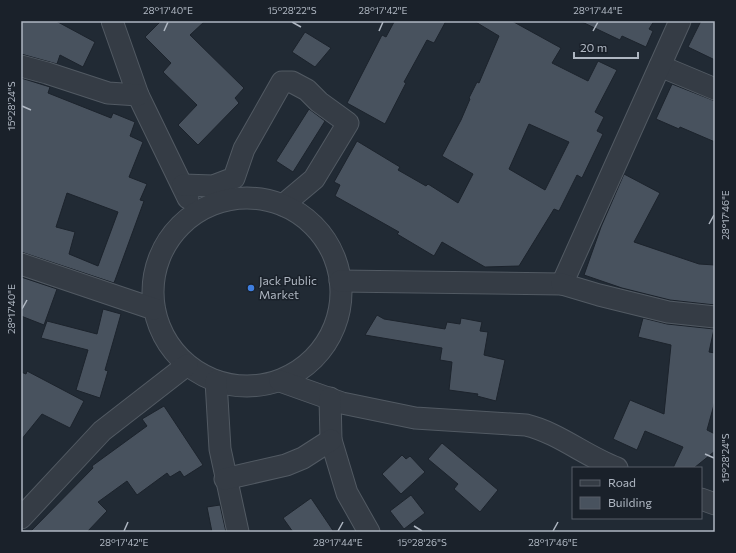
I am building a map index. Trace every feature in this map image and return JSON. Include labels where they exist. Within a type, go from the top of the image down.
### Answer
[{"type":"street","points":[[112,21],[138,96],[183,185],[194,213]]},
{"type":"street","points":[[562,284],[680,21]]},
{"type":"street","points":[[21,66],[108,93],[138,96]]},
{"type":"street","points":[[660,66],[715,89]]},
{"type":"street","points":[[183,185],[213,186],[234,178],[244,149],[282,82],[292,82],[307,90],[319,102],[348,123],[314,179],[283,205]]},
{"type":"street","points":[[247,198],[265,200],[283,205],[299,214],[313,226],[325,240],[334,256],[340,274],[339,315],[330,337],[305,368],[280,381],[260,386],[238,386],[216,381],[202,375],[187,365],[175,354],[165,340],[158,325],[154,309],[152,287],[158,258],[164,245],[178,227],[194,213],[211,205],[228,200],[247,198]]},
{"type":"street","points":[[21,264],[154,309]]},
{"type":"street","points":[[340,281],[562,284],[668,312],[715,317]]},
{"type":"street","points":[[23,512],[102,431],[187,365]]},
{"type":"street","points":[[216,381],[219,442],[225,479],[238,532]]},
{"type":"street","points":[[280,381],[307,392],[342,403],[415,418],[526,425],[543,430],[600,462],[614,467]]},
{"type":"street","points":[[330,398],[331,440],[347,493],[369,532]]},
{"type":"street","points":[[225,479],[286,465],[303,458],[331,440]]},
{"type":"street","points":[[702,499],[715,504]]},
{"type":"building","points":[[21,21],[56,21],[95,42],[83,67],[60,55],[57,64],[21,54]]},
{"type":"building","points":[[161,21],[205,21],[190,35],[244,88],[235,98],[239,103],[198,145],[178,125],[197,105],[163,72],[171,63],[145,37]]},
{"type":"building","points":[[393,21],[446,21],[434,43],[427,40],[404,82],[406,83],[385,124],[347,103],[382,35],[386,37],[394,22]]},
{"type":"building","points":[[474,21],[512,21],[561,48],[552,63],[588,81],[598,61],[617,70],[595,112],[604,117],[597,131],[603,134],[582,178],[577,175],[559,211],[554,209],[519,266],[485,267],[442,242],[434,256],[397,234],[399,232],[335,196],[340,185],[334,182],[357,141],[400,167],[398,170],[426,186],[428,184],[458,203],[473,174],[442,156],[461,120],[477,82],[479,83],[499,36]],"holes":[[[529,124],[569,142],[545,190],[509,169]]]},
{"type":"building","points":[[580,21],[654,21],[649,29],[653,31],[646,47],[622,36],[620,40]]},
{"type":"building","points":[[701,21],[715,21],[715,60],[688,47]]},
{"type":"building","points":[[305,32],[331,48],[315,67],[292,52]]},
{"type":"building","points":[[21,78],[50,87],[48,93],[111,118],[113,113],[135,122],[130,136],[143,142],[129,177],[147,184],[140,200],[144,201],[114,283],[21,252]],"holes":[[[67,193],[118,212],[98,266],[69,254],[75,232],[56,227]]]},
{"type":"building","points":[[672,84],[715,101],[715,142],[680,127],[679,129],[656,119]]},
{"type":"building","points":[[309,109],[325,121],[293,172],[276,161]]},
{"type":"building","points":[[624,174],[660,193],[634,242],[699,264],[715,265],[715,305],[670,300],[622,288],[584,275],[601,227]]},
{"type":"building","points":[[21,277],[57,289],[44,325],[21,316]]},
{"type":"building","points":[[103,309],[121,314],[105,370],[108,371],[100,398],[76,390],[88,350],[41,338],[47,321],[97,334]]},
{"type":"building","points":[[377,315],[384,319],[445,329],[447,322],[460,324],[461,318],[482,322],[480,331],[488,332],[484,355],[505,360],[496,401],[477,396],[478,394],[449,390],[452,362],[440,360],[442,348],[365,335]]},
{"type":"building","points":[[643,318],[667,324],[714,329],[709,352],[715,353],[715,401],[707,430],[715,434],[715,451],[695,467],[673,467],[683,447],[645,431],[637,450],[613,439],[630,400],[664,414],[671,345],[638,337]]},
{"type":"building","points":[[27,371],[84,401],[70,428],[42,414],[21,440],[21,372],[26,374]]},
{"type":"building","points":[[164,406],[203,465],[184,477],[180,471],[170,477],[167,473],[137,495],[127,481],[98,502],[107,511],[87,532],[30,532],[93,468],[92,466],[147,426],[142,419]]},
{"type":"building","points":[[442,443],[498,490],[480,512],[454,489],[458,484],[428,459]]},
{"type":"building","points":[[402,455],[406,459],[410,456],[425,472],[401,494],[382,474]]},
{"type":"building","points":[[411,495],[425,513],[404,529],[390,511]]},
{"type":"building","points":[[311,498],[334,532],[293,532],[283,518]]},
{"type":"building","points":[[220,505],[226,532],[212,532],[207,507]]},
{"type":"place","name":"Jack Public Market","points":[[251,288]]}]
